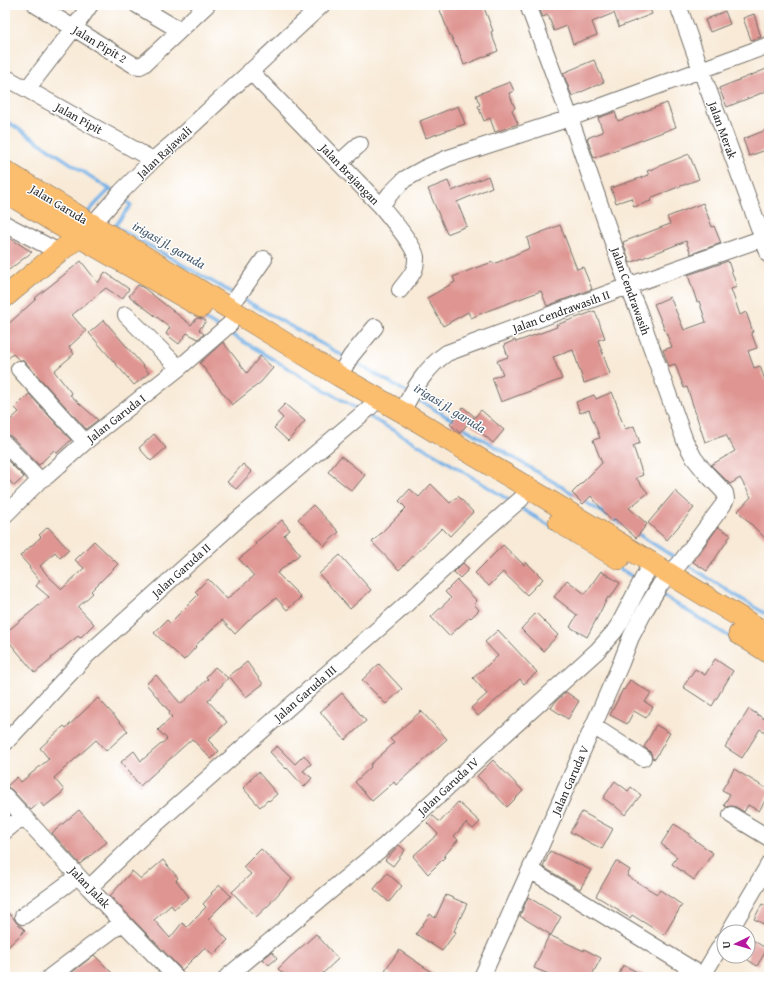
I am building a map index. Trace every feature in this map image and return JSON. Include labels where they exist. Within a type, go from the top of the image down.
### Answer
[{"type":"main road","name":"Jalan Garuda","points":[[5,172],[86,231]]},
{"type":"main road","name":"Jalan Garuda","points":[[5,192],[86,231]]},
{"type":"main road","name":"Jalan Rajawali","points":[[5,297],[86,231]]},
{"type":"main road","points":[[86,231],[234,304],[345,365],[373,404]]},
{"type":"main road","points":[[234,304],[373,404],[521,499],[665,569],[769,635]]},
{"type":"main road","points":[[373,404],[409,400],[591,534]]},
{"type":"main road","points":[[665,569],[769,652]]},
{"type":"street","name":"Jalan Pipit 2","points":[[36,5],[134,65],[140,66],[144,64],[179,30]]},
{"type":"street","points":[[27,89],[90,5]]},
{"type":"street","points":[[137,5],[179,30],[207,5]]},
{"type":"street","name":"Jalan Rajawali","points":[[86,231],[153,160],[181,136],[322,5]]},
{"type":"street","name":"Jalan Cendrawasih","points":[[528,5],[570,118],[628,286],[685,440],[694,458],[726,496],[726,500],[723,505],[665,569]]},
{"type":"street","name":"Jalan Merak","points":[[678,5],[701,70],[766,237],[769,256]]},
{"type":"street","points":[[381,206],[390,194],[405,180],[425,168],[448,158],[570,118],[769,45]]},
{"type":"street","name":"Jalan Brajangan","points":[[250,71],[381,206],[408,241],[416,256],[416,264],[414,271],[400,290]]},
{"type":"street","name":"Jalan Pipit","points":[[5,77],[153,160]]},
{"type":"street","points":[[339,164],[360,144]]},
{"type":"street","points":[[5,224],[59,252]]},
{"type":"street","name":"Jalan Cendrawasih II","points":[[409,400],[430,367],[447,353],[766,237]]},
{"type":"street","name":"Jalan Garuda I","points":[[5,515],[40,480],[47,476],[85,442],[179,368],[234,304],[264,259]]},
{"type":"street","points":[[126,315],[179,368]]},
{"type":"street","points":[[345,365],[375,327]]},
{"type":"street","points":[[19,369],[85,442]]},
{"type":"street","name":"Jalan Garuda II","points":[[5,743],[87,655],[236,521],[373,404]]},
{"type":"street","points":[[5,444],[40,480]]},
{"type":"street","name":"Jalan Garuda III","points":[[89,888],[148,831],[401,609],[483,532],[521,499]]},
{"type":"street","name":"Jalan Garuda V","points":[[482,977],[631,638],[665,569]]},
{"type":"street","name":"Jalan Garuda IV","points":[[228,977],[383,847],[597,651],[665,569]]},
{"type":"street","points":[[593,726],[643,758]]},
{"type":"street","name":"Jalan Jalak","points":[[5,796],[89,888],[176,977]]},
{"type":"street","points":[[731,815],[769,838]]},
{"type":"street","points":[[5,832],[24,816]]},
{"type":"street","points":[[734,924],[769,864]]},
{"type":"street","points":[[530,870],[702,977],[716,953]]},
{"type":"street","points":[[23,916],[78,876]]},
{"type":"street","points":[[50,977],[123,922]]},
{"type":"building","points":[[438,5],[483,5],[493,31],[491,32],[498,51],[464,65],[457,46],[456,47],[450,36]]},
{"type":"building","points":[[538,5],[633,5],[631,6],[632,8],[640,5],[648,5],[652,14],[619,27],[614,13],[592,22],[597,35],[573,44],[567,26],[554,31],[548,15],[543,17]]},
{"type":"building","points":[[725,11],[730,24],[710,32],[705,20]]},
{"type":"building","points":[[754,14],[761,37],[751,40],[743,18]]},
{"type":"building","points":[[594,60],[604,82],[572,96],[563,73]]},
{"type":"building","points":[[769,68],[769,90],[727,107],[719,88]]},
{"type":"building","points":[[510,82],[514,91],[509,93],[515,108],[512,110],[518,124],[495,132],[490,118],[484,121],[478,106],[480,105],[476,95]]},
{"type":"building","points":[[667,103],[676,127],[594,158],[587,138],[603,132],[598,118],[615,112],[618,121]]},
{"type":"building","points":[[458,106],[465,124],[426,138],[420,121]]},
{"type":"building","points":[[769,129],[769,149],[749,156],[743,139]]},
{"type":"building","points":[[689,154],[699,179],[650,198],[651,201],[634,207],[631,198],[616,203],[611,188],[649,175],[647,171]]},
{"type":"building","points":[[488,176],[492,187],[457,202],[467,226],[447,234],[428,189],[448,181],[452,191]]},
{"type":"building","points":[[703,203],[712,227],[714,226],[721,243],[691,254],[686,241],[630,263],[623,242],[670,224],[667,217]]},
{"type":"building","points":[[560,225],[577,269],[583,267],[592,289],[547,306],[541,291],[471,318],[468,312],[443,326],[427,298],[455,282],[453,277],[493,262],[494,264],[530,248],[527,238]]},
{"type":"building","points":[[5,235],[32,252],[5,273]]},
{"type":"building","points":[[81,261],[98,283],[105,272],[129,289],[122,299],[106,288],[72,315],[86,331],[69,347],[74,354],[54,371],[72,394],[70,395],[98,420],[86,429],[26,363],[19,360],[13,354],[5,361],[5,327],[36,299],[35,298]]},
{"type":"building","points":[[728,261],[737,287],[731,289],[740,315],[746,312],[757,348],[748,351],[754,368],[760,366],[765,380],[769,378],[769,542],[738,511],[751,497],[740,478],[730,484],[711,465],[735,451],[726,435],[705,442],[687,387],[684,388],[675,364],[669,366],[663,350],[672,347],[654,304],[670,297],[684,330],[706,322],[699,301],[697,302],[688,275]]},
{"type":"building","points":[[138,285],[144,288],[191,325],[197,318],[206,321],[199,330],[204,334],[198,339],[187,333],[179,344],[166,334],[170,327],[129,296]]},
{"type":"building","points":[[595,311],[605,338],[598,340],[610,374],[584,383],[573,350],[553,357],[562,379],[501,402],[492,378],[503,374],[497,361],[508,357],[504,345],[557,327],[556,325]]},
{"type":"building","points":[[104,320],[149,373],[134,385],[89,333]]},
{"type":"building","points":[[223,342],[247,373],[260,356],[273,368],[261,382],[232,405],[200,363]]},
{"type":"building","points":[[612,392],[625,429],[634,426],[640,443],[633,446],[643,475],[636,478],[648,493],[629,508],[647,524],[636,538],[615,519],[612,522],[591,496],[583,504],[572,493],[602,463],[593,440],[600,438],[589,410],[580,413],[576,402],[594,395],[596,399]]},
{"type":"building","points":[[29,394],[71,440],[57,453],[54,450],[39,465],[12,437],[5,435],[5,425],[19,412],[15,408]]},
{"type":"building","points":[[285,404],[305,421],[288,441],[274,428],[283,418],[277,412]]},
{"type":"building","points":[[463,407],[474,416],[460,433],[450,424]]},
{"type":"building","points":[[481,410],[504,430],[493,443],[470,423]]},
{"type":"building","points":[[154,434],[166,448],[151,461],[139,448]]},
{"type":"building","points":[[341,456],[365,475],[352,491],[328,472]]},
{"type":"building","points":[[5,458],[24,477],[14,486],[5,475]]},
{"type":"building","points":[[243,464],[252,472],[236,489],[227,482]]},
{"type":"building","points":[[431,484],[450,503],[458,496],[473,512],[450,536],[442,528],[399,570],[372,542],[406,508],[399,501],[410,489],[419,497]]},
{"type":"building","points":[[675,491],[694,508],[667,540],[648,523]]},
{"type":"building","points":[[313,505],[339,532],[324,546],[298,519]]},
{"type":"building","points":[[282,520],[290,530],[284,535],[300,554],[277,573],[301,597],[287,610],[276,598],[251,618],[235,634],[222,620],[195,646],[196,647],[184,660],[154,633],[167,620],[170,623],[198,595],[195,592],[208,579],[227,599],[254,576],[239,559]]},
{"type":"building","points":[[48,527],[69,550],[60,558],[55,552],[40,566],[62,589],[84,568],[75,560],[94,541],[118,564],[91,591],[93,593],[78,607],[94,624],[80,638],[78,636],[35,673],[5,637],[5,633],[49,597],[36,586],[40,581],[20,556],[41,537],[39,535]]},
{"type":"building","points":[[718,527],[731,535],[707,571],[693,562]]},
{"type":"building","points":[[503,545],[524,565],[526,562],[543,579],[527,595],[503,572],[489,586],[475,573]]},
{"type":"building","points":[[340,555],[371,590],[350,609],[319,574]]},
{"type":"building","points":[[463,563],[469,569],[460,578],[454,572]]},
{"type":"building","points":[[601,571],[620,583],[610,598],[608,597],[587,637],[570,627],[577,615],[554,597],[567,580],[585,594]]},
{"type":"building","points":[[457,580],[477,601],[474,604],[479,610],[449,636],[431,617],[451,598],[445,592]]},
{"type":"building","points":[[536,613],[558,635],[543,651],[521,629]]},
{"type":"building","points":[[498,630],[537,672],[524,684],[520,679],[478,716],[471,708],[487,694],[473,678],[498,656],[485,642]]},
{"type":"building","points":[[715,659],[733,671],[712,706],[683,687],[695,669],[705,675]]},
{"type":"building","points":[[247,662],[263,684],[246,697],[229,676]]},
{"type":"building","points":[[379,664],[402,689],[386,704],[362,680]]},
{"type":"building","points":[[215,667],[228,678],[208,701],[227,722],[208,740],[219,751],[211,759],[192,739],[140,786],[121,762],[134,751],[141,761],[167,739],[158,730],[172,717],[169,714],[170,712],[146,684],[156,675],[181,704],[208,679],[206,677]]},
{"type":"building","points":[[630,680],[651,693],[645,702],[653,707],[646,718],[634,711],[627,724],[610,715],[623,689],[624,690]]},
{"type":"building","points":[[566,692],[579,701],[568,719],[551,708]]},
{"type":"building","points":[[342,693],[366,721],[345,740],[320,712]]},
{"type":"building","points":[[98,698],[128,731],[106,751],[96,740],[54,778],[64,790],[63,792],[44,807],[40,802],[31,810],[12,790],[6,787],[17,777],[21,782],[49,759],[40,748],[64,726],[66,728]]},
{"type":"building","points":[[749,709],[769,722],[769,734],[760,729],[742,758],[725,747]]},
{"type":"building","points":[[421,711],[447,739],[396,785],[394,782],[372,801],[355,782],[371,767],[370,765],[394,743],[390,739]]},
{"type":"building","points":[[656,725],[670,733],[655,759],[652,758],[651,753],[644,747]]},
{"type":"building","points":[[277,746],[295,764],[304,755],[311,764],[303,771],[312,778],[304,787],[270,752]]},
{"type":"building","points":[[493,760],[523,791],[507,807],[477,776]]},
{"type":"building","points":[[734,769],[769,790],[769,794],[759,811],[748,805],[744,812],[736,807],[726,807],[724,805],[730,794],[722,790]]},
{"type":"building","points":[[258,772],[277,794],[260,807],[243,788]]},
{"type":"building","points":[[615,781],[628,791],[631,787],[641,795],[625,815],[613,804],[603,798]]},
{"type":"building","points":[[458,802],[480,822],[473,829],[466,823],[454,836],[458,840],[444,856],[445,857],[428,874],[413,856],[438,834],[427,823],[433,816],[440,822]]},
{"type":"building","points":[[79,810],[107,842],[80,864],[52,833]]},
{"type":"building","points":[[582,812],[613,829],[602,849],[570,832]]},
{"type":"building","points":[[674,824],[690,834],[689,836],[713,853],[694,880],[672,864],[677,857],[661,844]]},
{"type":"building","points":[[399,845],[405,850],[393,866],[385,860]]},
{"type":"building","points":[[261,849],[292,879],[271,903],[256,917],[232,892],[251,874],[243,867]]},
{"type":"building","points":[[550,851],[591,870],[580,889],[543,867]]},
{"type":"building","points":[[163,860],[178,878],[176,880],[189,897],[174,909],[171,905],[154,920],[170,938],[182,923],[187,927],[201,913],[206,907],[203,904],[212,894],[211,893],[220,885],[231,896],[208,919],[228,940],[213,955],[205,947],[182,970],[110,896],[132,871],[141,879]]},
{"type":"building","points":[[616,861],[630,870],[627,876],[657,894],[660,890],[682,905],[664,935],[632,915],[630,918],[596,896]]},
{"type":"building","points":[[387,873],[402,886],[389,902],[374,889]]},
{"type":"building","points":[[446,895],[467,904],[454,931],[456,932],[442,951],[416,934],[430,914],[435,918]]},
{"type":"building","points":[[528,897],[561,917],[551,935],[520,916]]},
{"type":"building","points":[[762,904],[769,907],[769,927],[754,919]]},
{"type":"building","points":[[5,909],[25,930],[5,950]]},
{"type":"building","points":[[316,934],[338,959],[319,977],[287,977],[278,969]]},
{"type":"building","points":[[549,935],[584,951],[584,949],[601,958],[591,977],[555,977],[534,968]]},
{"type":"building","points":[[756,942],[767,949],[757,966],[754,964],[756,964]]},
{"type":"building","points":[[399,950],[439,977],[395,977],[385,970]]},
{"type":"building","points":[[272,952],[277,958],[269,965],[263,959]]},
{"type":"building","points":[[94,955],[116,977],[66,977]]},
{"type":"building","points":[[623,965],[647,977],[618,977]]},
{"type":"waterway","points":[[5,120],[114,192]]},
{"type":"waterway","points":[[87,213],[110,189]]},
{"type":"waterway","name":"irigasi jl. garuda","points":[[121,197],[131,205],[115,226],[234,294]]},
{"type":"waterway","name":"irigasi jl. garuda","points":[[241,298],[345,357]]},
{"type":"waterway","points":[[197,315],[220,328]]},
{"type":"waterway","points":[[227,332],[359,410]]},
{"type":"waterway","name":"irigasi jl. garuda","points":[[353,361],[408,393]]},
{"type":"waterway","name":"irigasi jl. garuda","points":[[415,398],[456,422]]},
{"type":"waterway","points":[[368,416],[433,453],[512,502]]},
{"type":"waterway","name":"irigasi jl. garuda","points":[[461,426],[577,496]]},
{"type":"waterway","name":"irigasi jl. garuda","points":[[582,500],[623,525]]},
{"type":"waterway","points":[[519,507],[552,527]]},
{"type":"waterway","name":"irigasi jl. garuda","points":[[635,532],[677,559]]},
{"type":"waterway","name":"irigasi jl. garuda","points":[[684,563],[769,616]]},
{"type":"waterway","points":[[617,567],[638,580]]},
{"type":"waterway","points":[[660,594],[733,639]]}]
